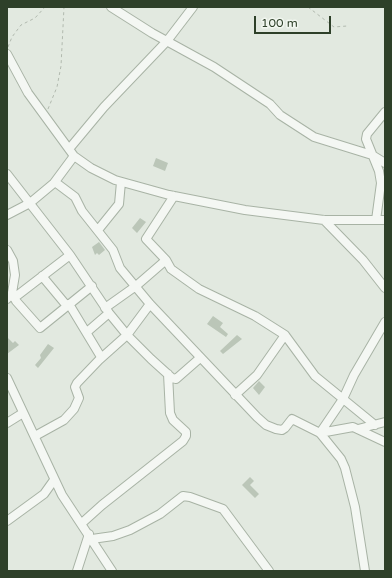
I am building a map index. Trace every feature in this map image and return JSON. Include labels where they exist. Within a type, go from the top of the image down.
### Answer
[{"type":"street","points":[[111,7],[218,70],[270,104],[280,115],[314,137],[372,155],[385,163]]},
{"type":"street","points":[[7,215],[30,203],[55,182],[71,152],[104,107],[167,41],[193,7]]},
{"type":"street","points":[[7,54],[10,69],[71,152],[100,173],[121,182],[174,196],[244,210],[324,220],[385,220]]},
{"type":"street","points":[[376,220],[381,183],[379,171],[366,139],[384,117]]},
{"type":"street","points":[[7,174],[70,255],[92,286],[107,311],[127,335],[168,374],[176,379],[200,358]]},
{"type":"street","points":[[55,182],[75,197],[82,211],[113,250],[120,268],[150,304],[235,395],[266,425],[282,430],[292,420],[320,433],[341,459],[345,468],[355,507],[365,571]]},
{"type":"street","points":[[98,230],[119,204],[121,182]]},
{"type":"street","points":[[174,196],[146,239],[166,260],[172,270],[199,289],[255,316],[285,335],[315,376],[376,424]]},
{"type":"street","points":[[324,220],[362,260],[385,288]]},
{"type":"street","points":[[7,250],[14,267],[11,297],[40,328],[92,286]]},
{"type":"street","points":[[11,297],[70,255]]},
{"type":"street","points":[[87,332],[107,311],[166,260]]},
{"type":"street","points":[[42,276],[68,305],[87,332],[102,358]]},
{"type":"street","points":[[35,436],[64,420],[74,408],[79,398],[76,385],[127,335],[150,304]]},
{"type":"street","points":[[320,433],[343,399],[354,375],[385,322]]},
{"type":"street","points":[[235,395],[257,375],[285,335]]},
{"type":"street","points":[[82,523],[102,505],[183,441],[186,432],[173,420],[170,413],[168,374]]},
{"type":"street","points":[[7,378],[54,480],[91,537],[100,556],[112,571]]},
{"type":"street","points":[[7,423],[23,414]]},
{"type":"street","points":[[358,429],[385,422]]},
{"type":"street","points":[[320,433],[348,427],[358,429],[385,442]]},
{"type":"street","points":[[7,521],[41,497],[54,480]]},
{"type":"street","points":[[91,537],[113,536],[130,530],[160,514],[183,496],[190,497],[223,509],[269,571]]},
{"type":"street","points":[[77,571],[91,537]]},
{"type":"path","points":[[7,49],[12,37],[22,25],[34,18],[45,7]]},
{"type":"path","points":[[45,115],[57,87],[61,66],[64,7]]},
{"type":"path","points":[[308,7],[334,27],[347,26]]},
{"type":"building","points":[[156,158],[168,163],[165,171],[153,166]]},
{"type":"building","points":[[140,218],[146,222],[137,233],[132,228]]},
{"type":"building","points":[[99,242],[105,250],[99,255],[97,253],[95,255],[92,247]]},
{"type":"building","points":[[213,316],[223,323],[220,327],[228,334],[226,337],[207,324]]},
{"type":"building","points":[[237,335],[242,339],[223,354],[220,351]]},
{"type":"building","points":[[7,337],[13,343],[15,341],[19,345],[7,354]]},
{"type":"building","points":[[48,344],[54,348],[38,368],[35,365],[41,358],[40,355]]},
{"type":"building","points":[[259,381],[265,387],[259,395],[253,388]]},
{"type":"building","points":[[250,477],[254,481],[250,485],[259,494],[255,498],[242,485]]}]
